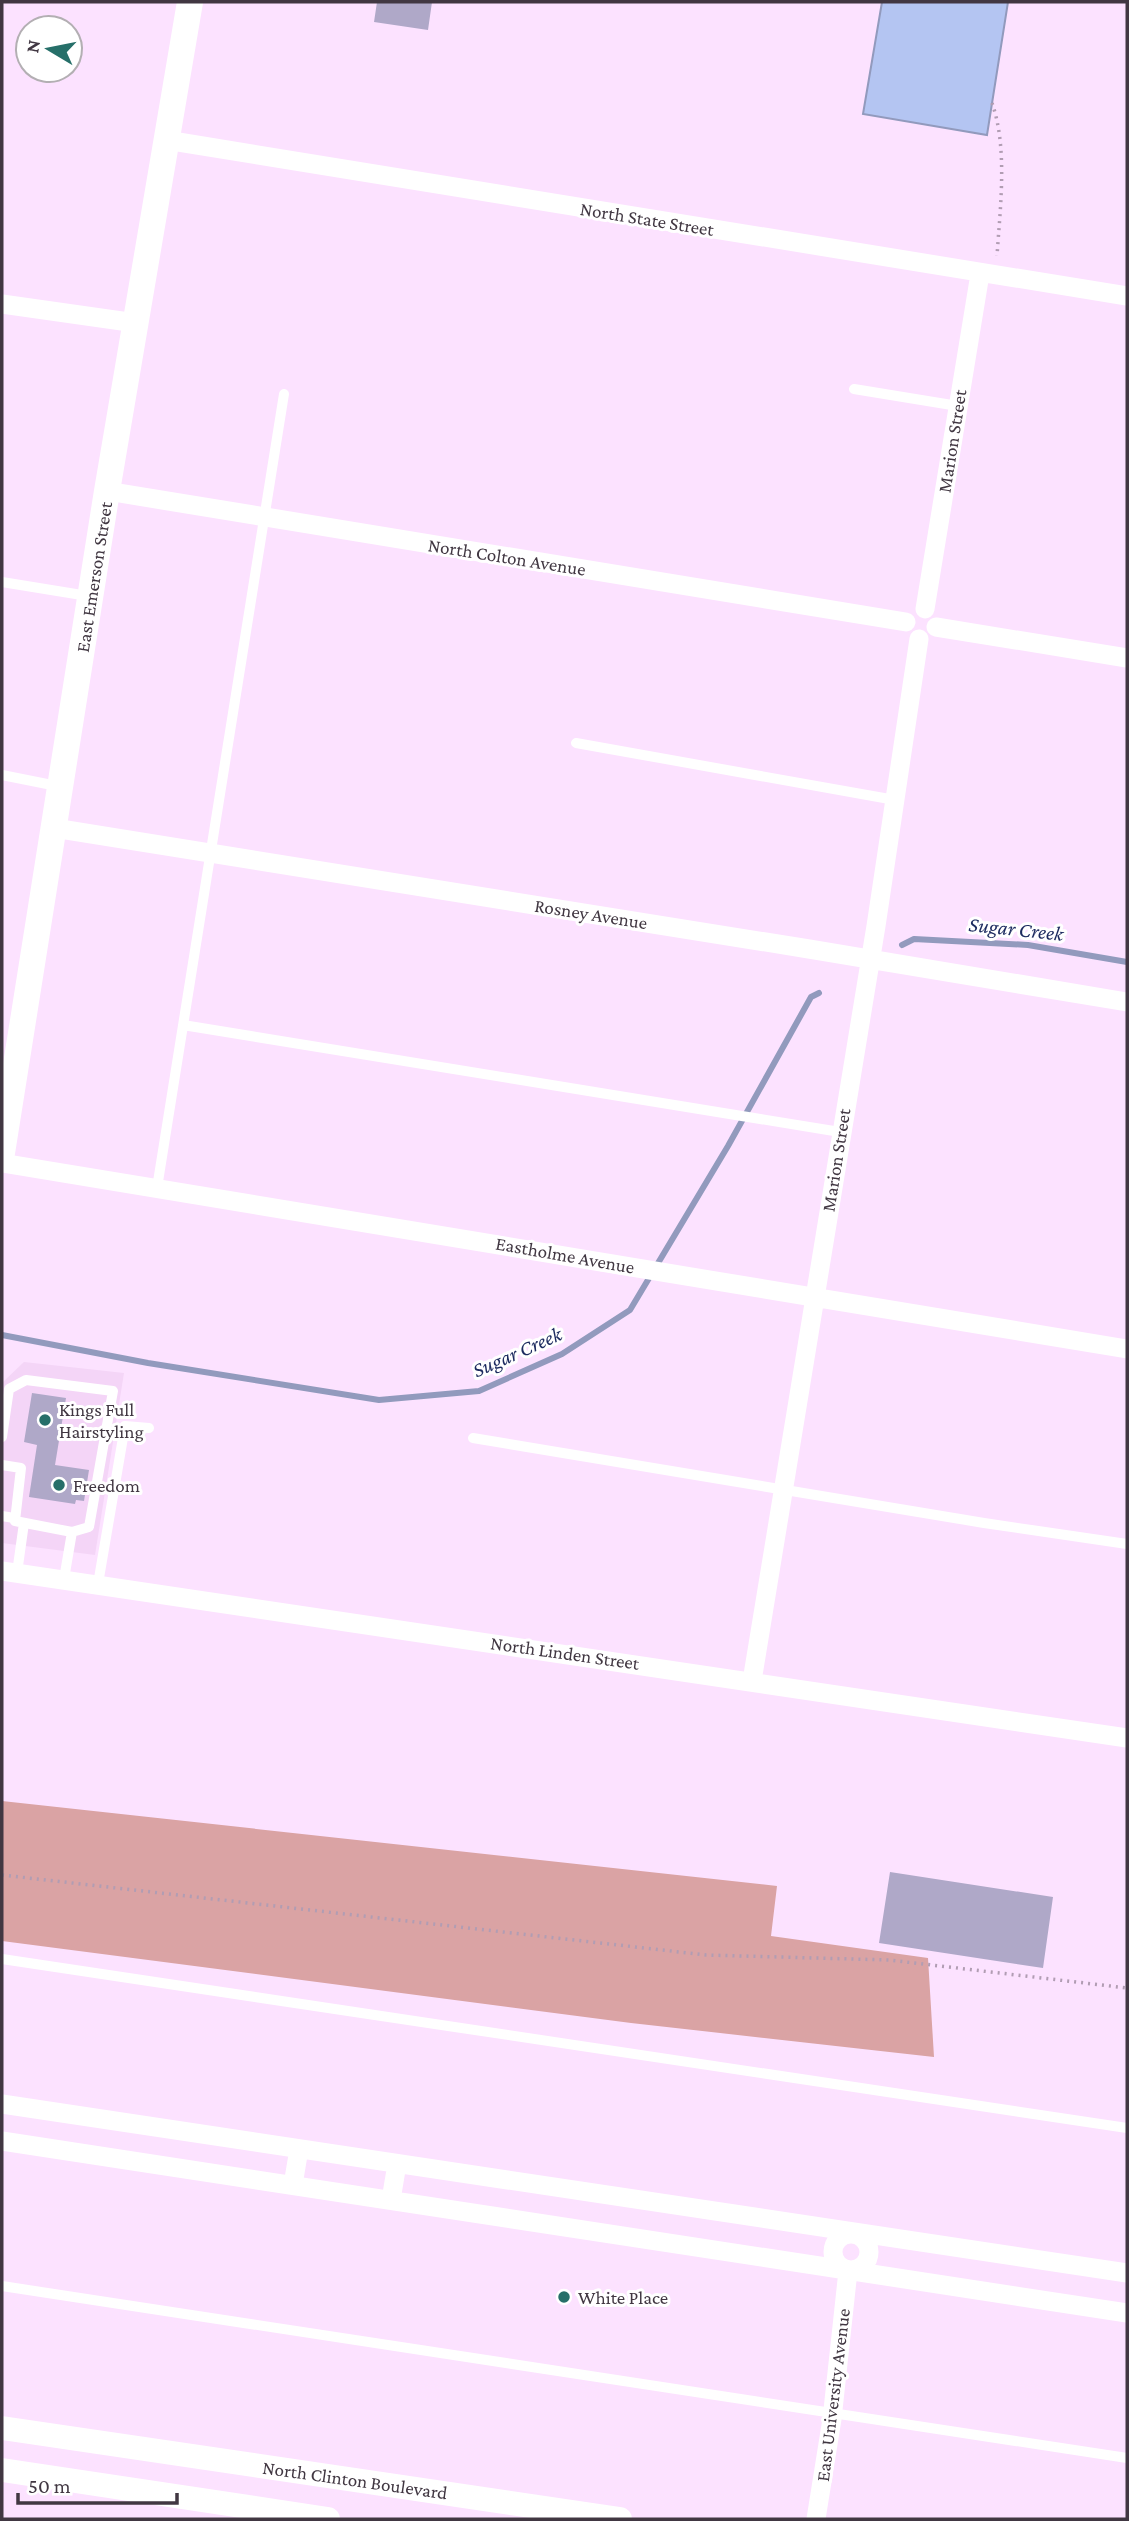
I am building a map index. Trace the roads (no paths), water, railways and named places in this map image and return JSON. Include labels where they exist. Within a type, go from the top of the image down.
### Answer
[{"type":"main road","name":"East Emerson Street","points":[[2,1153],[107,491],[190,2]]},
{"type":"street","name":"North State Street","points":[[166,140],[1127,296]]},
{"type":"street","name":"Marion Street","points":[[925,609],[958,406],[987,275]]},
{"type":"street","points":[[2,304],[136,323]]},
{"type":"street","name":"North Colton Avenue","points":[[107,491],[906,622]]},
{"type":"street","points":[[925,609],[936,618],[936,627],[928,637],[919,639],[909,631],[906,622],[915,610],[925,609]]},
{"type":"street","points":[[936,627],[1127,659]]},
{"type":"street","name":"Marion Street","points":[[752,1681],[919,639]]},
{"type":"street","name":"Rosney Avenue","points":[[54,828],[869,958],[1127,1003]]},
{"type":"street","name":"Eastholme Avenue","points":[[2,1163],[1127,1349]]},
{"type":"street","name":"North Linden Street","points":[[9,1572],[1127,1738]]},
{"type":"street","points":[[2,2104],[1127,2273]]},
{"type":"street","points":[[2,2141],[1127,2313]]},
{"type":"street","points":[[293,2185],[299,2149]]},
{"type":"street","points":[[391,2200],[397,2164]]},
{"type":"street","points":[[848,2271],[859,2268],[868,2259],[867,2241],[856,2233]]},
{"type":"street","points":[[848,2271],[834,2259],[834,2247],[840,2238],[856,2233]]},
{"type":"street","name":"East University Avenue","points":[[816,2519],[832,2413],[848,2271]]},
{"type":"street","name":"North Clinton Boulevard","points":[[2,2428],[171,2453],[496,2510],[620,2519]]},
{"type":"street","points":[[165,2494],[171,2453]]},
{"type":"street","points":[[2,2469],[328,2519]]},
{"type":"lane","points":[[854,389],[958,406]]},
{"type":"lane","points":[[158,1188],[262,517],[284,394]]},
{"type":"lane","points":[[2,582],[91,596]]},
{"type":"lane","points":[[576,743],[895,800]]},
{"type":"lane","points":[[2,775],[61,787]]},
{"type":"lane","points":[[183,1025],[840,1132]]},
{"type":"lane","points":[[2,1432],[5,1400],[9,1389],[26,1380],[113,1391],[89,1527],[72,1532],[2,1516]]},
{"type":"lane","points":[[98,1584],[125,1426],[149,1428]]},
{"type":"lane","points":[[473,1438],[984,1523],[1127,1544]]},
{"type":"lane","points":[[2,1465],[21,1468],[19,1521],[9,1572]]},
{"type":"lane","points":[[64,1579],[72,1532]]},
{"type":"lane","points":[[2,1959],[1127,2128]]},
{"type":"lane","points":[[2,2287],[1127,2458]]},
{"type":"water","points":[[882,2],[1008,2],[987,135],[863,114]]},
{"type":"waterway","name":"Sugar Creek","points":[[902,945],[914,939],[1028,945],[1127,962]]},
{"type":"waterway","name":"Sugar Creek","points":[[2,1335],[148,1363],[379,1400],[479,1391],[562,1354],[630,1310],[728,1146],[811,997],[819,993]]},
{"type":"place","name":"Kings Full Hairstyling","points":[[45,1420]]},
{"type":"place","name":"Freedom","points":[[59,1485]]},
{"type":"place","name":"White Place","points":[[564,2297]]}]
